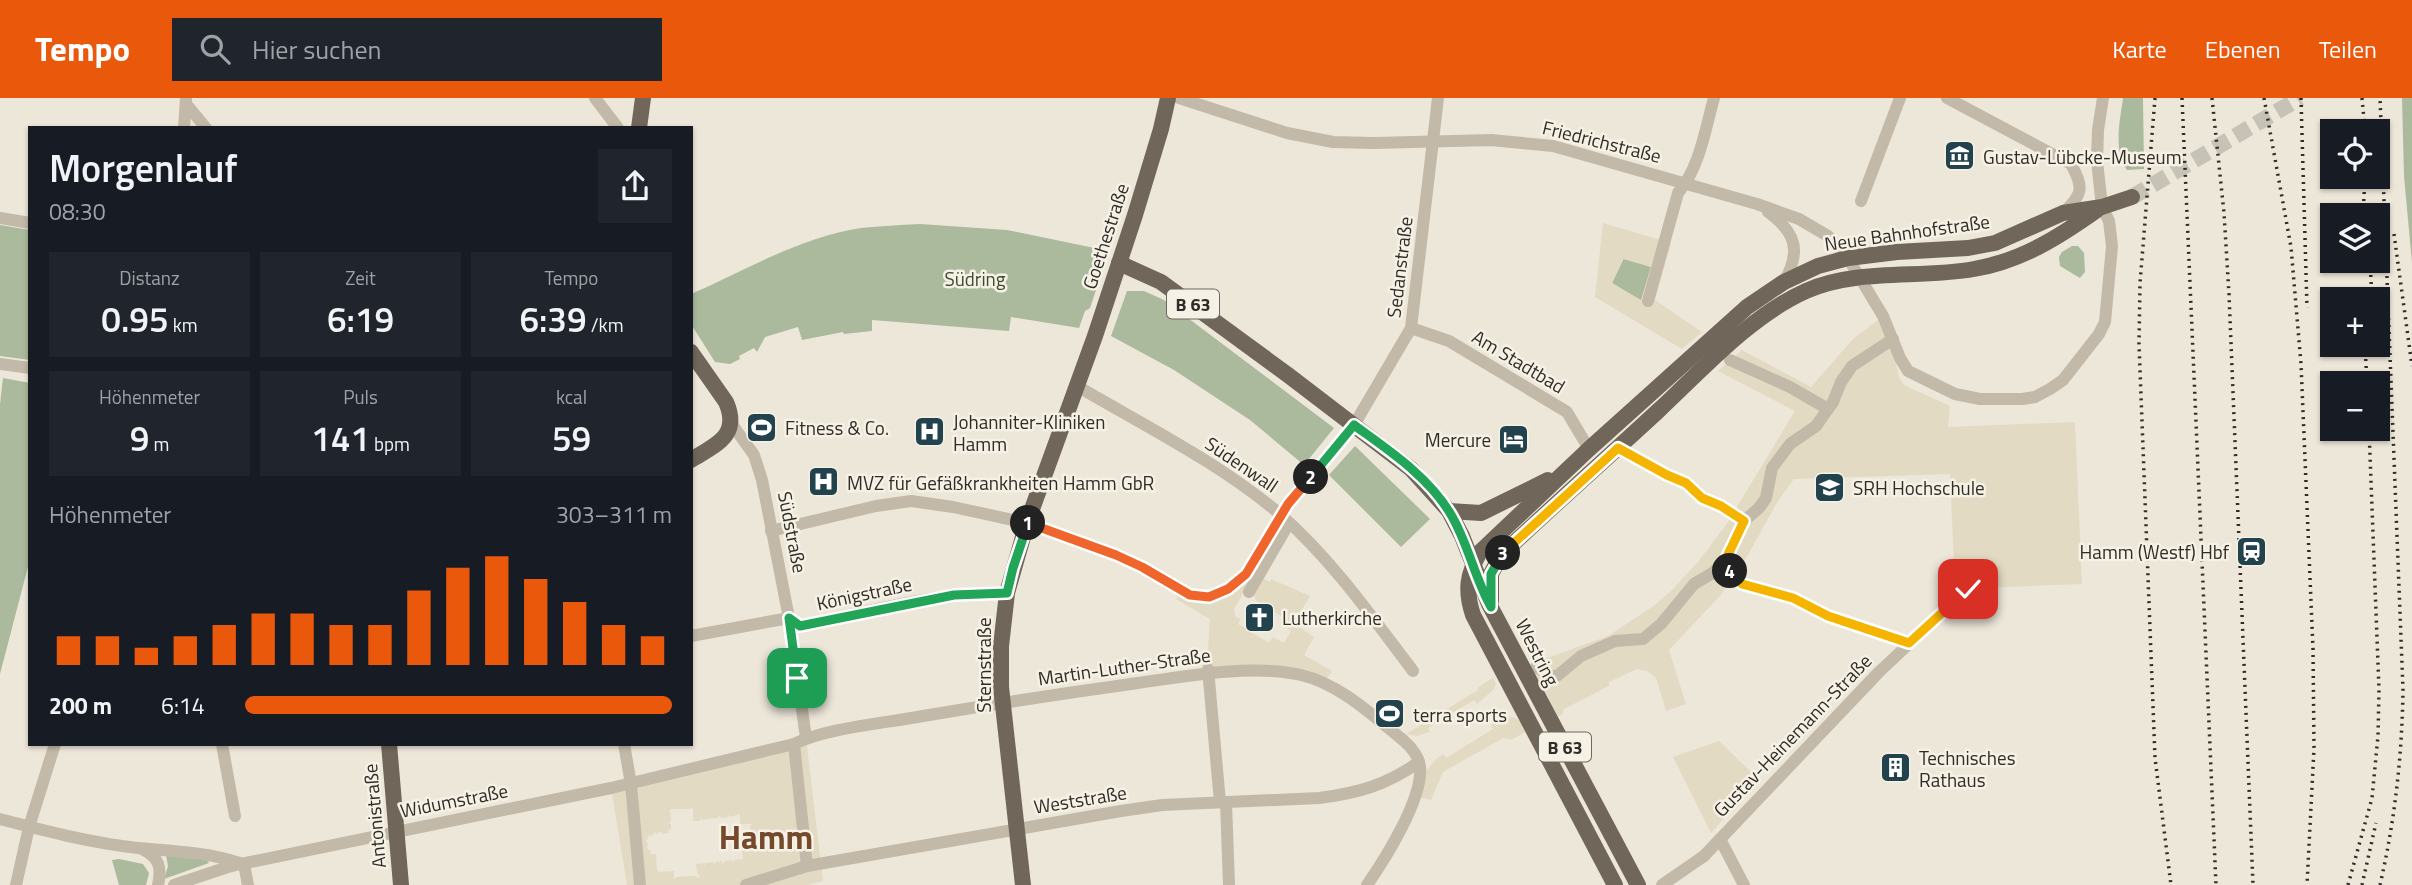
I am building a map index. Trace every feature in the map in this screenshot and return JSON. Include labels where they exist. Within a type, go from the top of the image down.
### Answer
[{"type":"main road","points":[[639,126],[643,98]]},
{"type":"main road","name":"Goethestraße","points":[[1077,386],[1119,263],[1161,129],[1168,98]]},
{"type":"main road","points":[[2102,206],[2132,198]]},
{"type":"main road","name":"Neue Bahnhofstraße","points":[[1472,566],[1489,542],[1590,449],[1747,307],[1784,282],[1818,266],[1848,258],[1968,248],[1995,243],[2063,213],[2102,206]]},
{"type":"main road","name":"Neue Bahnhofstraße","points":[[1491,607],[1491,574],[1501,555],[1718,354],[1774,309],[1808,290],[1859,278],[1974,269],[2015,259],[2066,231],[2102,206]]},
{"type":"main road","name":"B 63","points":[[1119,263],[1161,282],[1411,470],[1449,511],[1462,536],[1472,566]]},
{"type":"main road","name":"Südstraße","points":[[693,355],[726,402],[731,423]]},
{"type":"main road","name":"Sternstraße","points":[[1023,885],[1002,702],[1001,646],[1007,593],[1027,523],[1077,386]]},
{"type":"main road","points":[[693,459],[728,434],[731,423]]},
{"type":"main road","points":[[1449,511],[1481,513],[1567,470]]},
{"type":"main road","name":"Westring","points":[[1472,566],[1637,885]]},
{"type":"main road","name":"Westring","points":[[1472,566],[1467,592],[1473,615],[1615,885]]},
{"type":"main road","name":"Antonistraße","points":[[389,746],[401,885]]},
{"type":"street","points":[[595,98],[616,126]]},
{"type":"street","name":"Friedrichstraße","points":[[1179,98],[1310,139],[1354,144],[1500,140],[1553,146],[1757,204],[1799,219],[1828,236],[1848,258],[1883,316],[1908,371],[1955,394],[1980,399],[2022,399],[2035,397],[2050,389],[2063,380],[2099,334],[2105,321],[2112,246],[2109,221],[2102,206],[2097,161],[2103,98]]},
{"type":"street","name":"Sedanstraße","points":[[1027,523],[1125,559],[1190,595],[1218,595],[1246,574],[1296,494],[1354,425],[1411,328],[1438,98]]},
{"type":"street","points":[[1648,301],[1678,193],[1686,183],[1697,158],[1714,98]]},
{"type":"street","points":[[1861,201],[1900,98]]},
{"type":"street","points":[[1947,98],[2071,164],[2080,181],[2080,191],[2075,202],[2063,213]]},
{"type":"street","points":[[184,126],[186,102]]},
{"type":"street","points":[[186,102],[204,126]]},
{"type":"street","name":"Friedrichstraße","points":[[1757,204],[1778,219],[1794,245],[1794,259],[1784,282]]},
{"type":"street","points":[[0,218],[28,223]]},
{"type":"street","name":"Am Stadtbad","points":[[1411,328],[1449,341],[1567,412],[1590,449]]},
{"type":"street","points":[[1536,667],[1551,676],[1557,676],[1581,656],[1615,641],[1643,639],[1661,624],[1694,584],[1724,563],[1744,521],[1766,498],[1772,468],[1790,444],[1816,426],[1852,366],[1893,339]]},
{"type":"street","points":[[1730,360],[1790,387],[1828,409]]},
{"type":"street","points":[[0,364],[28,369]]},
{"type":"street","name":"Südenwall","points":[[1077,386],[1249,489],[1282,516],[1347,585],[1412,671]]},
{"type":"street","name":"Südstraße","points":[[731,423],[754,455],[762,480],[789,618],[807,866]]},
{"type":"street","points":[[1618,448],[1686,483],[1702,498],[1721,506],[1744,521]]},
{"type":"street","points":[[771,531],[876,506],[911,501],[1027,523]]},
{"type":"street","points":[[1249,592],[1285,530]]},
{"type":"street","points":[[1724,563],[1742,584],[1793,598],[1843,622],[1909,643]]},
{"type":"street","name":"Gustav-Heinemann-Straße","points":[[1662,885],[1695,864],[1879,672],[1963,593],[1973,575]]},
{"type":"street","name":"Königstraße","points":[[693,636],[789,618],[800,626],[954,595],[1007,593]]},
{"type":"street","points":[[1209,671],[1229,885]]},
{"type":"street","name":"Martin-Luther-Straße","points":[[800,741],[1002,702],[1209,671],[1289,673],[1323,682],[1351,700],[1404,740],[1419,762]]},
{"type":"street","name":"Widumstraße","points":[[174,885],[244,864],[631,784],[800,741]]},
{"type":"street","points":[[16,885],[29,827],[54,746]]},
{"type":"street","points":[[222,746],[235,816]]},
{"type":"street","points":[[624,746],[631,784],[640,885]]},
{"type":"street","points":[[1367,885],[1414,802],[1420,779],[1419,762]]},
{"type":"street","name":"Weststraße","points":[[746,885],[807,866],[1162,805],[1341,795],[1388,782],[1419,762]]},
{"type":"street","name":"Widumstraße","points":[[0,819],[71,837],[225,858],[244,864]]},
{"type":"street","points":[[1720,839],[1744,885]]},
{"type":"street","points":[[139,848],[157,859],[160,868],[158,885]]},
{"type":"street","points":[[244,864],[248,885]]},
{"type":"green space","points":[[2123,98],[2143,98],[2144,169],[2127,170],[2120,154]]},
{"type":"green space","points":[[2402,98],[2412,98],[2412,263],[2404,176]]},
{"type":"green space","name":"Südring","points":[[920,224],[1007,230],[1109,251],[1090,308],[1085,311],[1079,328],[1011,317],[1009,331],[872,320],[872,331],[843,332],[802,340],[798,327],[765,337],[757,352],[754,348],[730,364],[715,362],[693,327],[693,293],[774,255],[839,232]]},
{"type":"green space","points":[[0,225],[28,230],[28,360],[0,356]]},
{"type":"green space","points":[[2072,246],[2078,246],[2084,253],[2085,272],[2080,278],[2060,266],[2059,257],[2062,252]]},
{"type":"green space","points":[[1624,258],[1651,267],[1641,301],[1612,283]]},
{"type":"green space","points":[[1127,291],[1144,291],[1164,300],[1334,428],[1304,465],[1250,420],[1174,370],[1111,336]]},
{"type":"green space","points":[[3,378],[28,383],[28,567],[0,674],[0,404]]},
{"type":"green space","points":[[1355,446],[1430,519],[1401,547],[1329,475]]},
{"type":"green space","points":[[166,855],[206,859],[209,863],[164,879],[168,866]]},
{"type":"green space","points":[[112,860],[143,864],[149,873],[146,885],[119,885]]},
{"type":"shaded area","points":[[1603,223],[1671,243],[1655,300],[1702,332],[1682,349],[1595,297]],"holes":[[[1623,259],[1651,267],[1641,300],[1612,283]]]},
{"type":"shaded area","points":[[1883,316],[1900,379],[1904,385],[1950,406],[1948,427],[2075,422],[2082,584],[1955,589],[1950,474],[1794,479],[1778,501],[1740,569],[1719,597],[1669,650],[1686,704],[1666,711],[1656,678],[1647,671],[1637,669],[1609,682],[1609,686],[1564,709],[1562,715],[1558,716],[1531,664],[1608,636],[1655,605],[1672,590],[1698,562],[1726,525],[1795,411],[1718,371],[1742,350],[1811,387],[1852,340]]},
{"type":"shaded area","points":[[1252,573],[1310,596],[1294,623],[1314,637],[1304,655],[1332,671],[1326,680],[1208,669],[1210,619],[1176,599],[1178,595],[1189,600]],"holes":[[[1245,590],[1255,596],[1255,600],[1284,618],[1281,624],[1291,631],[1284,643],[1273,637],[1269,643],[1238,624],[1241,619],[1235,616],[1234,609]]]},
{"type":"shaded area","points":[[1493,678],[1496,684],[1493,690],[1477,704],[1474,700],[1428,728],[1430,732],[1417,736],[1406,734],[1478,690],[1478,687]]},
{"type":"shaded area","points":[[1513,717],[1520,721],[1525,732],[1511,740],[1503,738],[1443,772],[1431,800],[1419,797],[1425,772],[1436,759],[1444,754],[1446,758],[1493,729],[1491,725],[1501,719]]},
{"type":"shaded area","points":[[806,738],[823,881],[808,885],[627,885],[611,788]],"holes":[[[693,807],[693,821],[740,814],[740,824],[752,824],[750,826],[754,848],[742,849],[743,859],[734,860],[734,863],[732,860],[723,864],[722,861],[715,862],[715,865],[713,862],[705,863],[705,866],[703,863],[696,864],[700,876],[698,878],[676,877],[674,880],[674,871],[659,872],[656,854],[650,854],[646,842],[649,835],[652,836],[655,832],[669,833],[670,809]]]},
{"type":"shaded area","points":[[1719,741],[1758,779],[1711,833],[1673,757]]},
{"type":"tunnel","points":[[2132,197],[2300,98]]},
{"type":"railway","points":[[2155,98],[2140,283],[2139,344],[2155,758],[2171,885]]},
{"type":"railway","points":[[2182,98],[2216,885]]},
{"type":"railway","points":[[2212,98],[2229,294],[2253,885]]},
{"type":"railway","points":[[2264,98],[2291,247],[2301,364],[2313,649],[2314,748],[2307,885]]},
{"type":"railway","points":[[2301,98],[2307,308]]},
{"type":"railway","points":[[2362,98],[2364,119]]},
{"type":"railway","points":[[2380,98],[2403,690],[2397,788],[2380,885]]},
{"type":"railway","points":[[2364,189],[2364,203]]},
{"type":"railway","points":[[2394,234],[2412,366]]},
{"type":"railway","points":[[2371,273],[2371,287]]},
{"type":"railway","points":[[2366,357],[2366,371]]},
{"type":"railway","points":[[2348,885],[2372,798],[2378,736],[2379,690],[2369,441]]},
{"type":"railway","points":[[2362,885],[2376,823]]},
{"type":"place","name":"Gustav-Lübcke-Museum","points":[[1960,156]]},
{"type":"place","name":"Fitness & Co.","points":[[762,427]]},
{"type":"place","name":"Johanniter-Kliniken Hamm","points":[[930,432]]},
{"type":"place","name":"Mercure","points":[[1514,439]]},
{"type":"place","name":"MVZ für Gefäßkrankheiten Hamm GbR","points":[[824,482]]},
{"type":"place","name":"SRH Hochschule","points":[[1830,487]]},
{"type":"place","name":"Hamm (Westf) Hbf","points":[[2252,551]]},
{"type":"place","name":"Lutherkirche","points":[[1259,617]]},
{"type":"place","name":"terra sports","points":[[1390,714]]},
{"type":"place","name":"Technisches Rathaus","points":[[1896,768]]},
{"type":"district","name":"Hamm","points":[[766,837]]},
{"type":"route","points":[[797,678],[789,618],[800,626],[954,595],[1007,593],[1027,523],[1116,555],[1190,595],[1218,595],[1246,574],[1288,504],[1354,425],[1411,470],[1449,511],[1491,607],[1491,574],[1501,555],[1618,448],[1686,483],[1702,498],[1721,506],[1744,521],[1724,563],[1742,584],[1793,598],[1828,616],[1909,643],[1968,589]]}]
